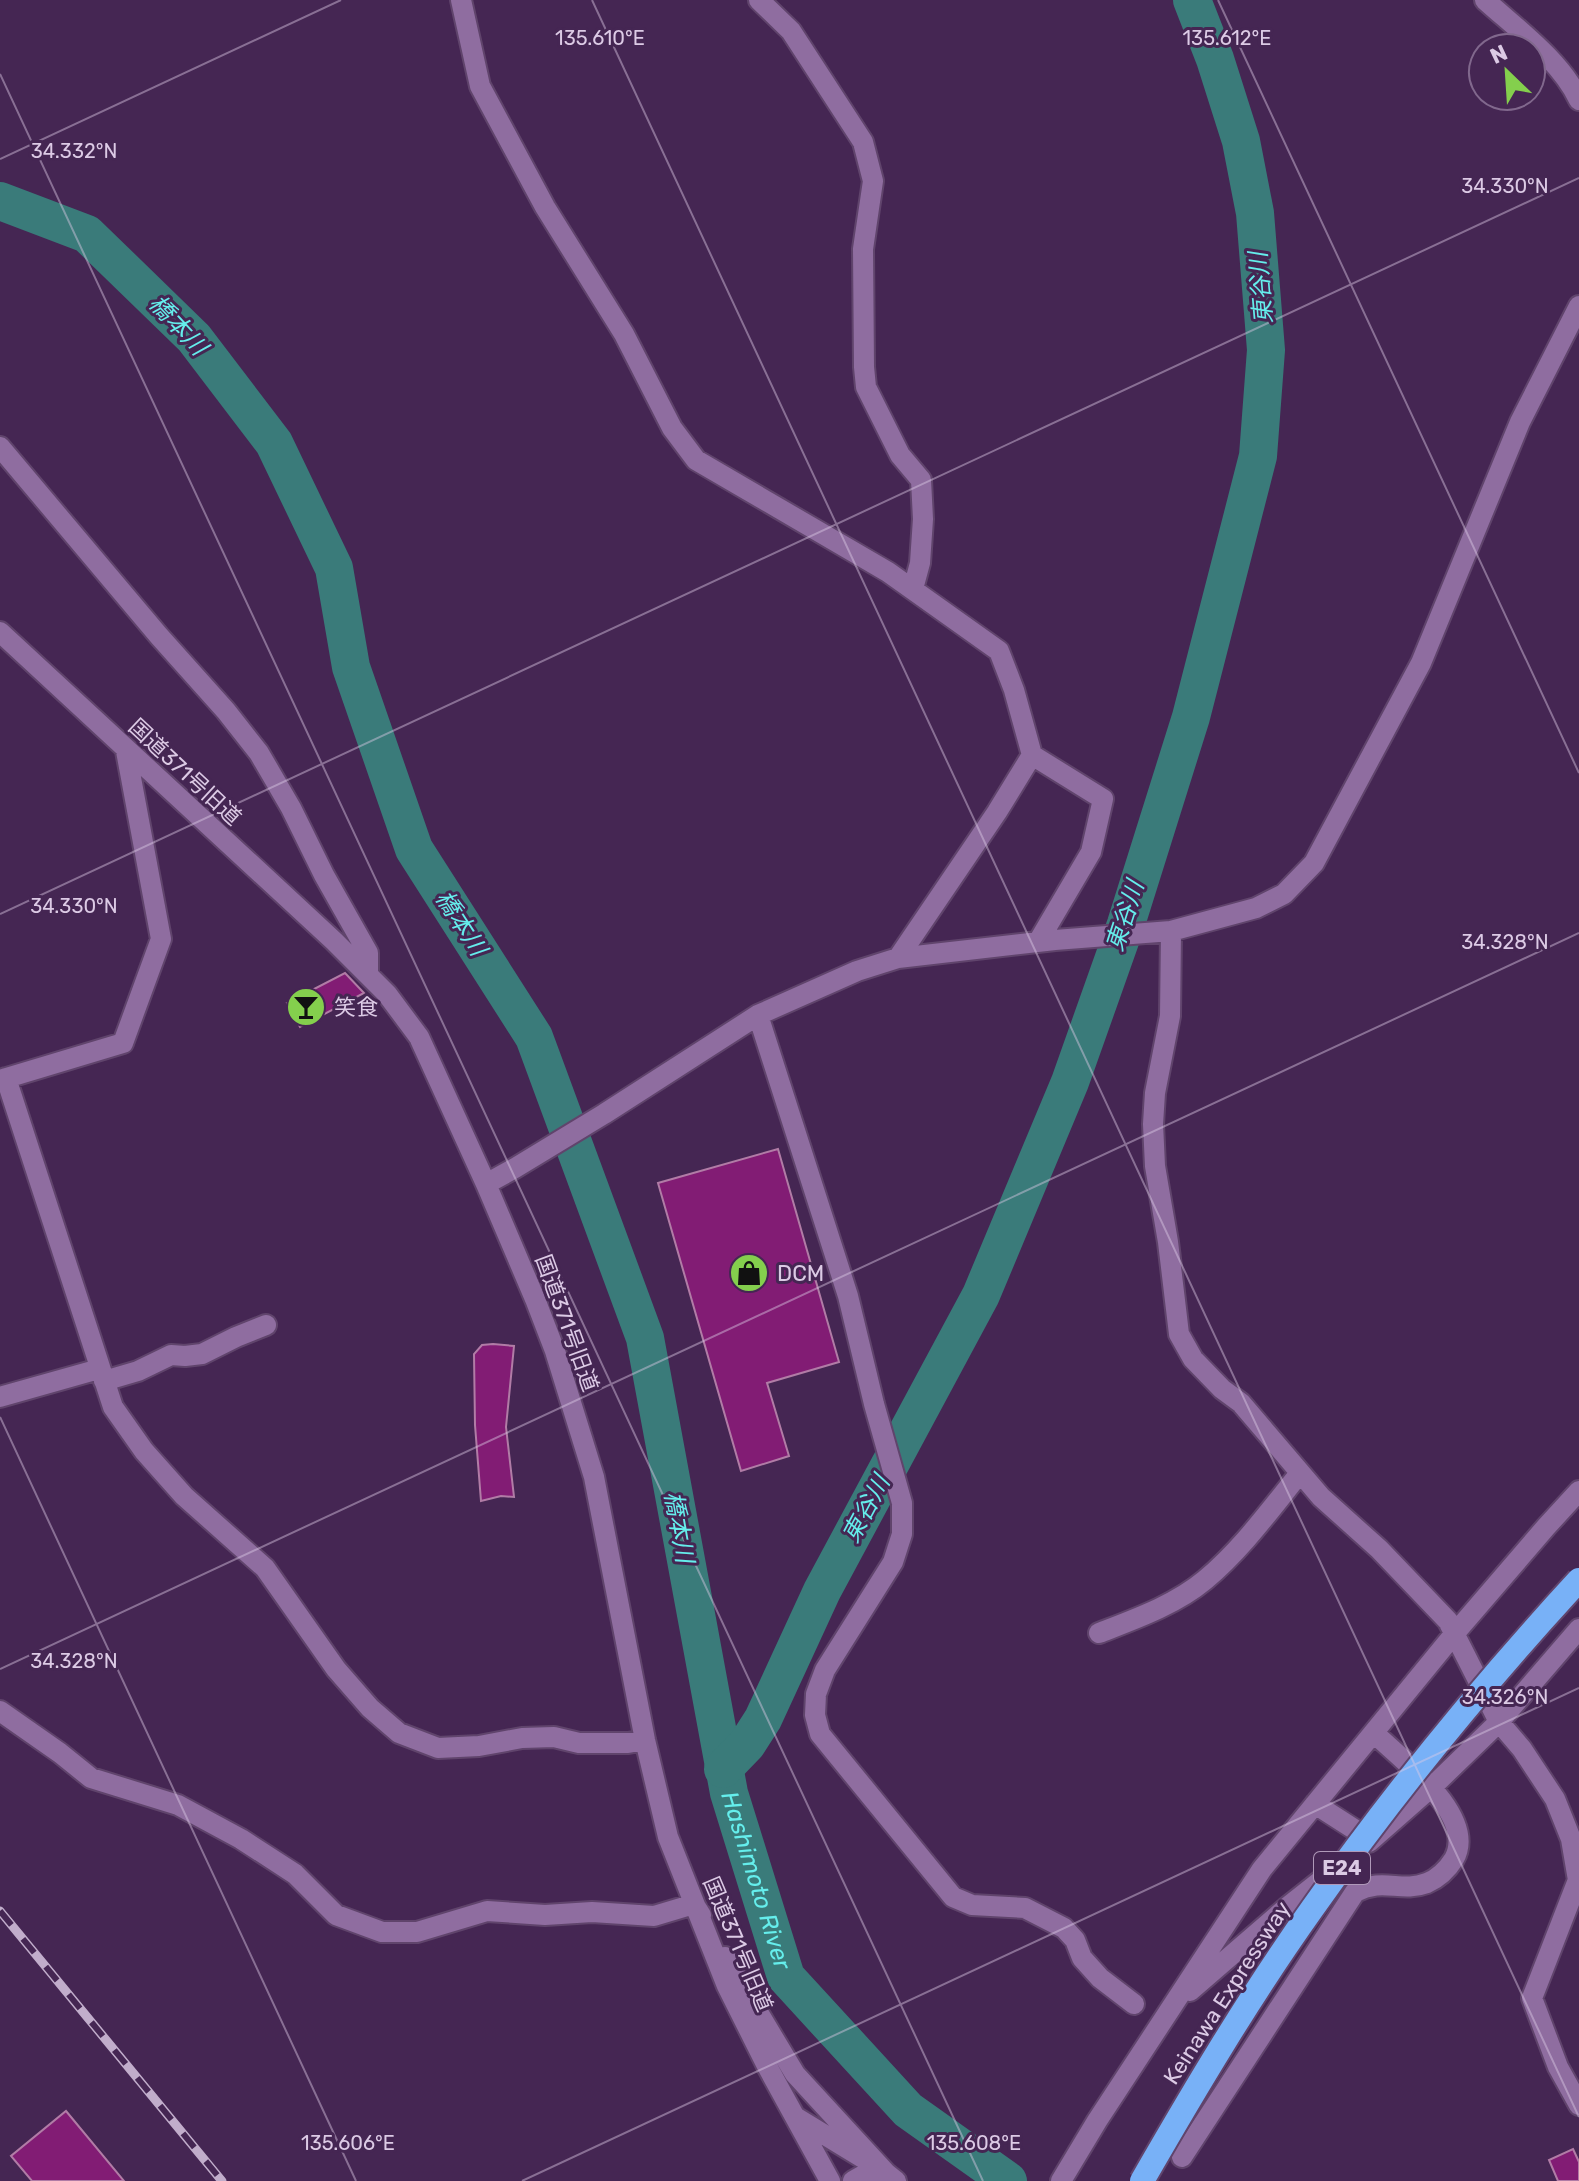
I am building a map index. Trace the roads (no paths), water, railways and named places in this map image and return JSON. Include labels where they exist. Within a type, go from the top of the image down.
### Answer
[{"type":"highway","name":"Keinawa Expressway","points":[[1142,2181],[1205,2072],[1311,1910],[1423,1760],[1515,1650],[1579,1580]]},
{"type":"street","points":[[461,0],[480,86],[545,207],[624,334],[672,428],[696,460],[888,572],[999,651],[1014,690],[1032,755],[1103,799],[1091,852],[1047,941]]},
{"type":"street","points":[[759,0],[791,31],[863,142],[873,181],[863,249],[866,387],[900,455],[921,480],[923,519],[920,563],[913,589]]},
{"type":"street","points":[[1485,0],[1547,56],[1579,100]]},
{"type":"street","points":[[486,1184],[604,1114],[758,1015],[857,971],[898,958],[1171,931],[1256,908],[1284,894],[1314,863],[1421,663],[1520,422],[1579,306]]},
{"type":"street","points":[[0,447],[259,753],[368,953],[368,975]]},
{"type":"street","name":"国道371号旧道","points":[[0,632],[334,941],[387,994],[419,1037],[486,1184],[555,1351],[594,1477],[645,1740],[668,1837],[727,1986],[830,2181]]},
{"type":"street","points":[[126,751],[161,939],[123,1043],[3,1079],[113,1407],[144,1451],[184,1496],[265,1568],[336,1669],[370,1708],[399,1733],[438,1748],[479,1746],[522,1738],[554,1737],[579,1743],[645,1740]]},
{"type":"street","points":[[898,958],[1032,755]]},
{"type":"street","points":[[1171,931],[1170,1016],[1155,1093],[1153,1124],[1155,1166],[1179,1334],[1193,1359],[1222,1389],[1241,1403],[1321,1497],[1379,1549],[1448,1621],[1499,1722],[1522,1749],[1555,1799],[1571,1839],[1578,1880],[1532,1998],[1558,2067],[1579,2105]]},
{"type":"street","points":[[758,1015],[848,1296],[902,1503],[902,1534],[893,1562],[825,1670],[816,1694],[815,1715],[820,1734],[953,1897],[972,1905],[1025,1908],[1064,1928],[1075,1940],[1082,1958],[1100,1978],[1134,2004]]},
{"type":"street","points":[[0,1397],[102,1375],[138,1371],[171,1355],[202,1354],[266,1325]]},
{"type":"street","points":[[1099,1633],[1141,1617],[1203,1582],[1240,1548],[1300,1473]]},
{"type":"street","points":[[1061,2181],[1262,1869],[1455,1633],[1579,1491]]},
{"type":"street","points":[[1171,2007],[1431,1788],[1499,1722],[1579,1629]]},
{"type":"street","points":[[0,1711],[91,1778],[178,1805],[241,1839],[295,1874],[336,1915],[382,1932],[417,1932],[487,1911],[654,1916],[694,1904],[795,2074],[891,2177]]},
{"type":"street","points":[[1182,2157],[1355,1892],[1381,1883],[1412,1887],[1425,1884],[1448,1868],[1456,1855],[1460,1838],[1451,1813],[1431,1788],[1374,1733]]},
{"type":"street","points":[[1315,1804],[1371,1840]]},
{"type":"street","points":[[794,2116],[891,2177]]},
{"type":"street","points":[[853,2181],[867,2173],[891,2177]]},
{"type":"waterway","name":"東谷川","points":[[723,1769],[747,1744],[763,1719],[822,1591],[981,1295],[1070,1082],[1126,924],[1191,717],[1258,456],[1266,350],[1255,213],[1241,141],[1192,0]]},
{"type":"waterway","name":"橋本川","points":[[0,201],[87,234],[194,338],[274,443],[334,568],[351,667],[414,849],[534,1037],[645,1338],[729,1793],[786,1977],[908,2110],[1008,2181]]},
{"type":"railway","points":[[0,1911],[222,2181]]},
{"type":"place","name":"笑食","points":[[306,1007]]},
{"type":"place","name":"DCM","points":[[749,1273]]},
{"type":"water label","name":"Hashimoto River","points":[[757,1880]]}]
